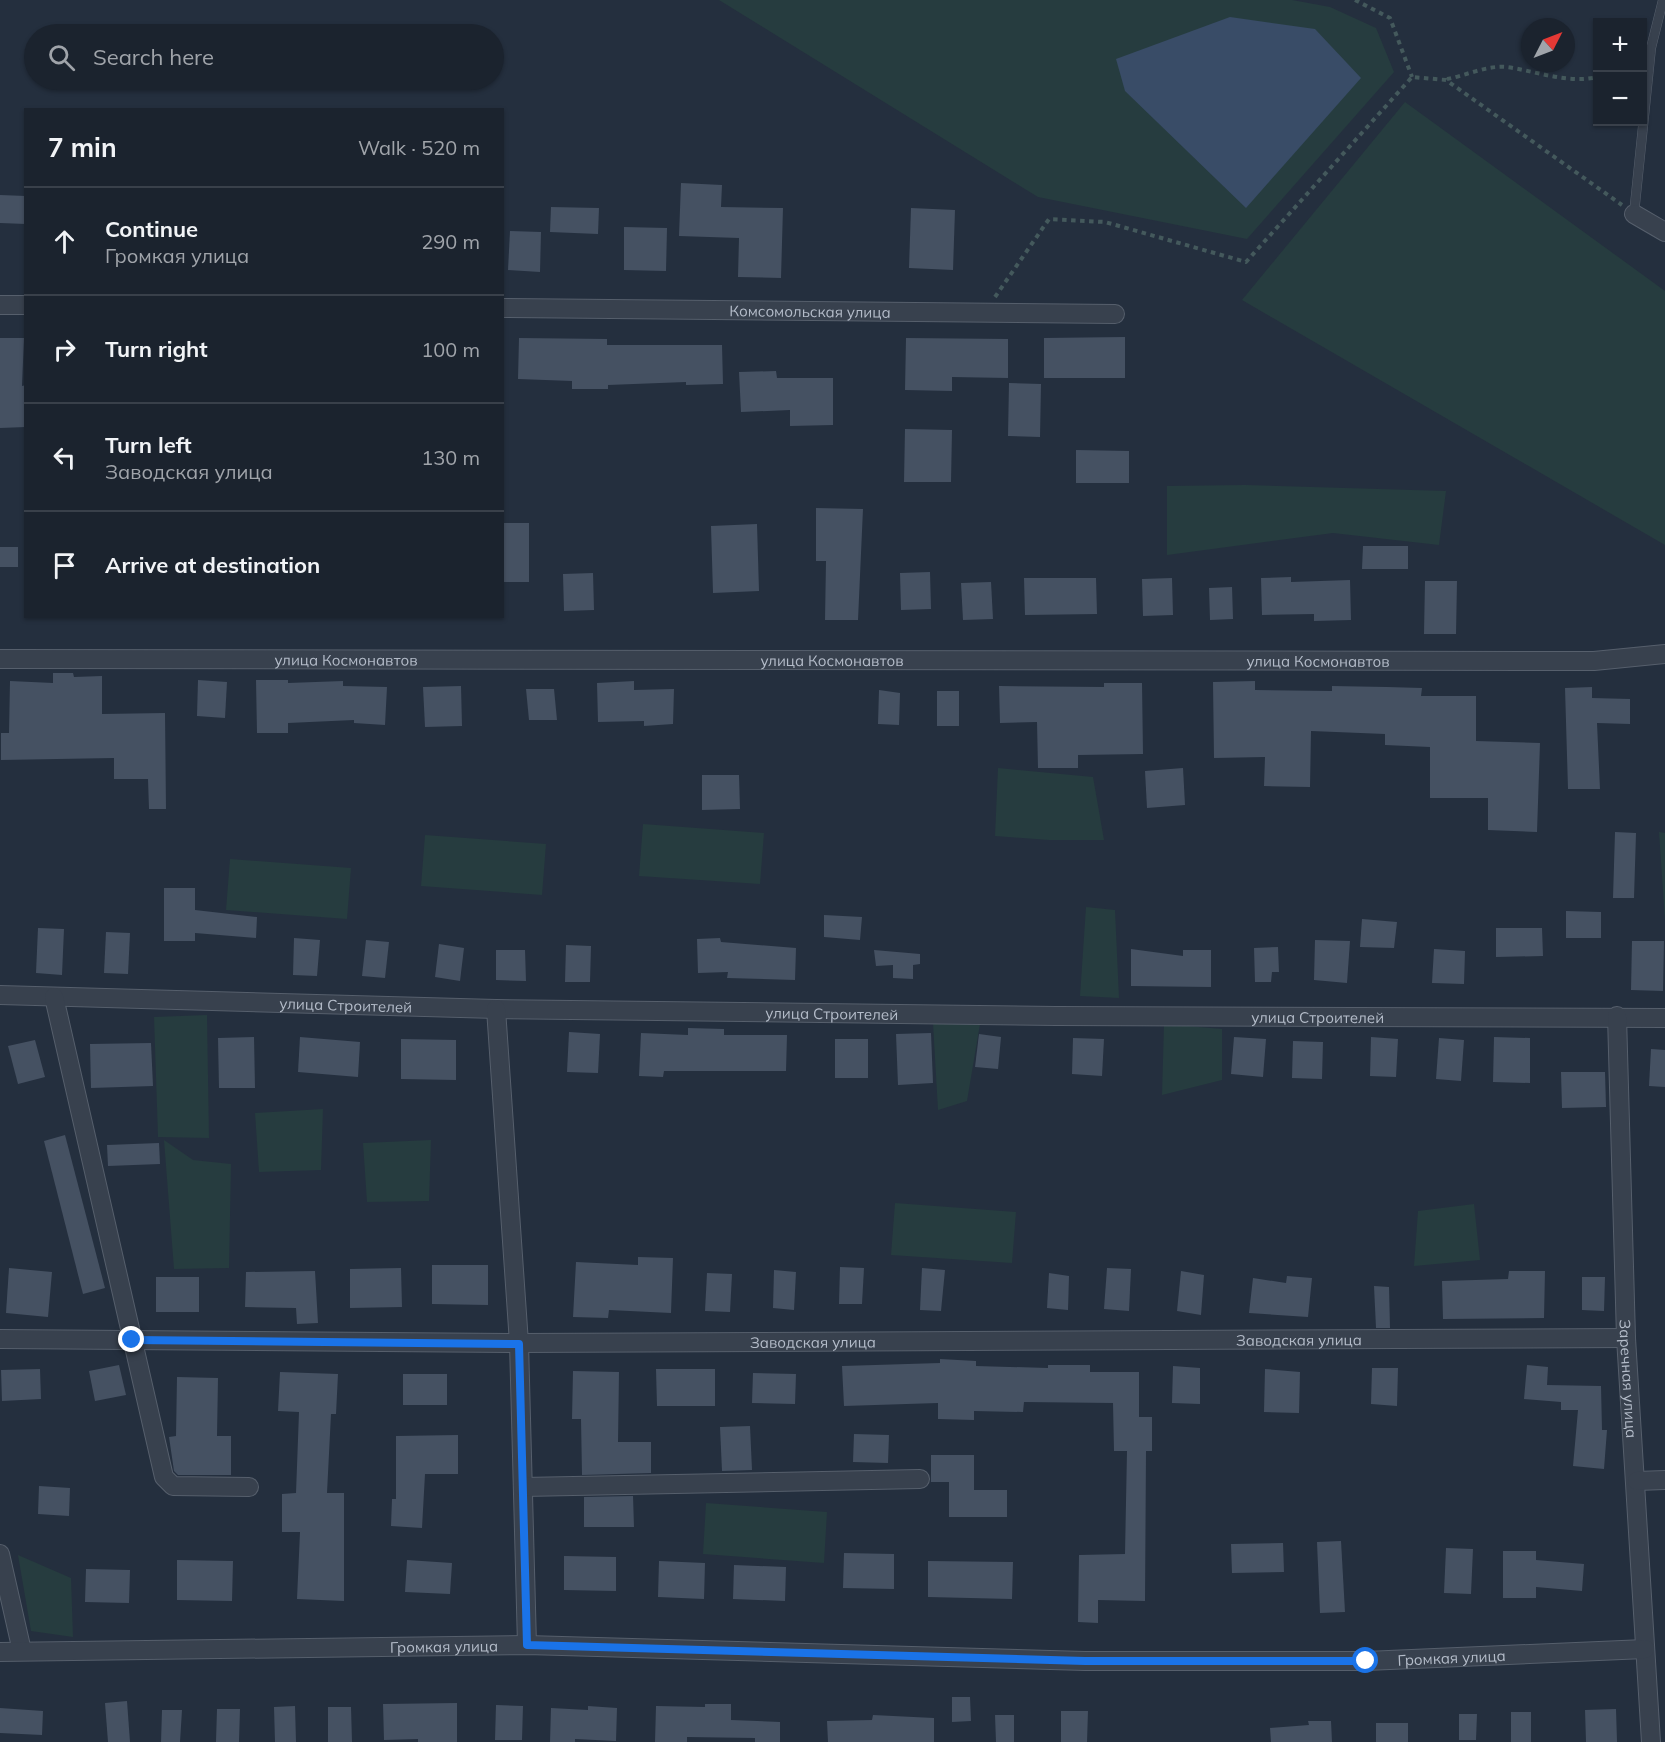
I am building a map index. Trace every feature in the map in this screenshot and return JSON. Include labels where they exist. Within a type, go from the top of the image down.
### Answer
[{"type":"street","points":[[1635,214],[1665,231]]},
{"type":"street","points":[[0,305],[24,305]]},
{"type":"street","name":"Комсомольская улица","points":[[504,309],[1115,314]]},
{"type":"street","name":"улица Космонавтов","points":[[0,659],[1594,661],[1665,654]]},
{"type":"street","name":"улица Строителей","points":[[0,995],[495,1009],[1056,1016],[1617,1016],[1665,1018]]},
{"type":"street","points":[[54,997],[164,1477],[173,1486],[249,1487]]},
{"type":"street","points":[[495,1009],[519,1344],[527,1645]]},
{"type":"street","name":"Заречная улица","points":[[1617,1016],[1626,1338],[1637,1481],[1651,1742]]},
{"type":"street","name":"Заводская улица","points":[[0,1339],[519,1344],[1626,1338]]},
{"type":"street","points":[[523,1487],[920,1479]]},
{"type":"street","points":[[1637,1481],[1665,1480]]},
{"type":"street","points":[[0,1554],[22,1651]]},
{"type":"street","name":"Громкая улица","points":[[0,1652],[527,1645],[1085,1661],[1366,1661],[1645,1649]]},
{"type":"lane","points":[[1635,214],[1651,48],[1663,0]]},
{"type":"path","points":[[1355,0],[1390,18],[1412,77]]},
{"type":"path","points":[[1412,77],[1446,80],[1504,67],[1544,75],[1585,80],[1593,78]]},
{"type":"path","points":[[984,312],[1049,219],[1105,222],[1246,262],[1412,77]]},
{"type":"path","points":[[1446,80],[1635,214]]},
{"type":"green space","points":[[719,0],[1292,0],[1330,7],[1376,28],[1394,72],[1247,239],[1038,197]]},
{"type":"green space","points":[[1405,102],[1665,291],[1665,545],[1242,300]]},
{"type":"green space","points":[[1245,485],[1446,491],[1439,545],[1333,533],[1167,555],[1167,486]]},
{"type":"green space","points":[[998,768],[1093,777],[1104,840],[1049,840],[995,836]]},
{"type":"green space","points":[[643,824],[764,833],[760,884],[639,876]]},
{"type":"green space","points":[[1659,832],[1665,833],[1665,921]]},
{"type":"green space","points":[[425,835],[546,844],[542,895],[421,886]]},
{"type":"green space","points":[[230,859],[351,868],[347,919],[226,910]]},
{"type":"green space","points":[[1086,907],[1115,910],[1119,998],[1080,996]]},
{"type":"green space","points":[[207,1015],[209,1138],[158,1137],[154,1017]]},
{"type":"green space","points":[[933,1023],[980,1024],[967,1101],[938,1110]]},
{"type":"green space","points":[[1164,1024],[1222,1029],[1222,1080],[1162,1095]]},
{"type":"green space","points":[[323,1109],[321,1170],[259,1172],[255,1113]]},
{"type":"green space","points":[[164,1140],[193,1160],[231,1164],[229,1268],[174,1269]]},
{"type":"green space","points":[[431,1140],[429,1201],[367,1202],[363,1143]]},
{"type":"green space","points":[[895,1203],[1016,1212],[1012,1263],[891,1255]]},
{"type":"green space","points":[[1474,1204],[1480,1260],[1414,1266],[1418,1211]]},
{"type":"green space","points":[[706,1503],[827,1512],[824,1563],[703,1554]]},
{"type":"green space","points":[[18,1555],[71,1578],[73,1637],[31,1631]]},
{"type":"water","points":[[1230,17],[1315,29],[1361,78],[1246,208],[1125,91],[1116,59]]},
{"type":"building","points":[[681,183],[722,185],[721,207],[783,208],[781,278],[738,277],[739,238],[679,236]]},
{"type":"building","points":[[0,195],[24,196],[24,224],[0,223]]},
{"type":"building","points":[[551,207],[599,208],[598,234],[550,232]]},
{"type":"building","points":[[911,208],[955,210],[953,270],[909,268]]},
{"type":"building","points":[[624,227],[667,228],[666,271],[624,270]]},
{"type":"building","points":[[510,231],[541,232],[540,272],[508,270]]},
{"type":"building","points":[[1125,337],[1125,378],[1044,378],[1044,338]]},
{"type":"building","points":[[0,338],[24,338],[22,386],[24,386],[24,427],[0,428]]},
{"type":"building","points":[[519,338],[607,339],[607,345],[722,345],[723,384],[686,385],[686,382],[608,385],[608,389],[572,389],[572,381],[518,379]]},
{"type":"building","points":[[906,338],[1008,339],[1008,378],[952,377],[952,391],[905,390]]},
{"type":"building","points":[[776,371],[777,378],[833,378],[833,425],[790,426],[790,410],[741,412],[739,372]]},
{"type":"building","points":[[1009,383],[1041,384],[1040,437],[1008,436]]},
{"type":"building","points":[[905,429],[952,430],[951,482],[904,482]]},
{"type":"building","points":[[1076,450],[1129,451],[1129,483],[1076,483]]},
{"type":"building","points":[[816,508],[863,509],[858,620],[825,620],[826,561],[816,561]]},
{"type":"building","points":[[504,523],[529,523],[529,582],[504,582]]},
{"type":"building","points":[[757,524],[759,591],[713,593],[711,526]]},
{"type":"building","points":[[1363,546],[1408,546],[1408,569],[1362,569]]},
{"type":"building","points":[[0,547],[18,547],[18,567],[0,567]]},
{"type":"building","points":[[930,572],[931,609],[901,610],[900,573]]},
{"type":"building","points":[[593,573],[594,610],[564,611],[563,574]]},
{"type":"building","points":[[1291,577],[1291,582],[1350,580],[1351,620],[1314,621],[1314,614],[1262,615],[1261,578]]},
{"type":"building","points":[[1024,578],[1096,578],[1097,614],[1025,615]]},
{"type":"building","points":[[1172,578],[1173,615],[1143,616],[1142,579]]},
{"type":"building","points":[[1425,581],[1457,581],[1456,634],[1424,634]]},
{"type":"building","points":[[991,582],[993,619],[963,620],[961,583]]},
{"type":"building","points":[[1232,587],[1233,619],[1210,620],[1209,588]]},
{"type":"building","points":[[53,673],[73,673],[74,677],[102,676],[102,714],[165,713],[166,809],[149,809],[148,779],[114,779],[114,758],[1,760],[1,733],[9,733],[10,681],[53,683]]},
{"type":"building","points":[[198,680],[227,682],[225,718],[197,716]]},
{"type":"building","points":[[256,680],[288,680],[288,683],[343,681],[343,686],[387,687],[385,725],[354,723],[354,720],[288,723],[288,733],[257,733]]},
{"type":"building","points":[[634,681],[634,690],[674,689],[673,724],[644,726],[644,721],[598,722],[597,683]]},
{"type":"building","points":[[1255,681],[1255,690],[1332,691],[1332,686],[1387,687],[1422,688],[1421,696],[1476,696],[1476,741],[1540,743],[1537,832],[1488,830],[1488,798],[1430,798],[1430,747],[1385,745],[1385,734],[1311,731],[1310,787],[1264,786],[1265,757],[1214,758],[1213,682]]},
{"type":"building","points":[[1104,683],[1142,683],[1143,754],[1078,755],[1078,768],[1038,768],[1037,722],[1000,723],[999,686],[1104,687]]},
{"type":"building","points":[[461,686],[462,726],[425,727],[423,687]]},
{"type":"building","points":[[1592,687],[1592,698],[1630,699],[1630,724],[1597,723],[1600,789],[1568,789],[1565,688]]},
{"type":"building","points":[[526,689],[554,689],[557,720],[529,720]]},
{"type":"building","points":[[879,690],[900,693],[899,725],[878,724]]},
{"type":"building","points":[[937,691],[959,691],[959,726],[937,726]]},
{"type":"building","points":[[1183,768],[1185,805],[1147,808],[1145,771]]},
{"type":"building","points":[[702,775],[739,775],[740,809],[702,810]]},
{"type":"building","points":[[1615,832],[1636,833],[1634,898],[1613,898]]},
{"type":"building","points":[[164,888],[195,888],[195,910],[257,917],[256,938],[195,933],[195,941],[164,941]]},
{"type":"building","points":[[1566,911],[1601,912],[1601,938],[1566,938]]},
{"type":"building","points":[[824,915],[862,917],[860,940],[824,937]]},
{"type":"building","points":[[1362,919],[1397,922],[1394,948],[1360,947]]},
{"type":"building","points":[[38,928],[64,929],[62,975],[36,973]]},
{"type":"building","points":[[1496,928],[1542,928],[1543,956],[1496,957]]},
{"type":"building","points":[[106,932],[130,933],[128,974],[104,973]]},
{"type":"building","points":[[294,938],[320,940],[317,976],[293,975]]},
{"type":"building","points":[[720,938],[721,942],[796,948],[795,980],[727,978],[728,972],[698,973],[697,939]]},
{"type":"building","points":[[366,940],[389,942],[385,978],[362,976]]},
{"type":"building","points":[[1315,940],[1350,941],[1347,983],[1314,980]]},
{"type":"building","points":[[1632,941],[1664,941],[1663,991],[1631,990]]},
{"type":"building","points":[[439,944],[464,948],[460,981],[435,977]]},
{"type":"building","points":[[566,945],[591,946],[590,982],[565,982]]},
{"type":"building","points":[[1278,947],[1279,972],[1272,972],[1271,982],[1255,982],[1254,948]]},
{"type":"building","points":[[1131,949],[1183,956],[1183,950],[1211,950],[1211,987],[1131,986]]},
{"type":"building","points":[[1434,949],[1465,951],[1464,984],[1432,983]]},
{"type":"building","points":[[496,950],[525,950],[526,981],[496,980]]},
{"type":"building","points":[[874,950],[920,954],[920,964],[913,965],[913,979],[893,978],[893,965],[876,966]]},
{"type":"building","points":[[688,1028],[724,1029],[724,1035],[787,1035],[786,1071],[664,1071],[663,1077],[639,1076],[641,1033],[688,1035]]},
{"type":"building","points":[[569,1032],[600,1034],[598,1073],[567,1072]]},
{"type":"building","points":[[931,1033],[933,1083],[898,1085],[896,1034]]},
{"type":"building","points":[[979,1034],[1001,1037],[998,1069],[975,1067]]},
{"type":"building","points":[[254,1037],[255,1088],[219,1088],[218,1038]]},
{"type":"building","points":[[300,1037],[360,1042],[358,1077],[298,1072]]},
{"type":"building","points":[[1234,1037],[1266,1039],[1263,1077],[1231,1074]]},
{"type":"building","points":[[1371,1037],[1398,1039],[1396,1077],[1370,1076]]},
{"type":"building","points":[[1494,1037],[1530,1038],[1530,1083],[1493,1082]]},
{"type":"building","points":[[1073,1038],[1104,1039],[1102,1076],[1072,1074]]},
{"type":"building","points":[[1439,1038],[1464,1040],[1461,1081],[1436,1079]]},
{"type":"building","points":[[401,1039],[456,1040],[456,1080],[401,1079]]},
{"type":"building","points":[[835,1039],[868,1039],[868,1078],[835,1078]]},
{"type":"building","points":[[35,1040],[45,1077],[18,1084],[8,1046]]},
{"type":"building","points":[[1293,1041],[1323,1042],[1322,1079],[1292,1078]]},
{"type":"building","points":[[151,1043],[153,1086],[91,1088],[90,1044]]},
{"type":"building","points":[[1651,1049],[1665,1050],[1665,1087],[1649,1086]]},
{"type":"building","points":[[1561,1072],[1605,1072],[1606,1107],[1562,1108]]},
{"type":"building","points":[[65,1135],[105,1288],[83,1294],[44,1141]]},
{"type":"building","points":[[159,1143],[160,1164],[108,1166],[107,1145]]},
{"type":"building","points":[[638,1257],[673,1258],[671,1313],[609,1310],[608,1318],[573,1317],[576,1262],[638,1265]]},
{"type":"building","points":[[432,1265],[488,1265],[488,1305],[432,1304]]},
{"type":"building","points":[[840,1267],[864,1268],[862,1304],[839,1304]]},
{"type":"building","points":[[9,1268],[52,1272],[48,1317],[6,1313]]},
{"type":"building","points":[[401,1268],[402,1307],[350,1308],[350,1269]]},
{"type":"building","points":[[922,1268],[945,1270],[941,1311],[920,1310]]},
{"type":"building","points":[[1107,1268],[1131,1269],[1129,1311],[1104,1309]]},
{"type":"building","points":[[774,1270],[796,1272],[794,1310],[773,1308]]},
{"type":"building","points":[[315,1271],[318,1323],[297,1324],[296,1308],[245,1307],[246,1272]]},
{"type":"building","points":[[1181,1271],[1204,1275],[1201,1315],[1177,1311]]},
{"type":"building","points":[[1509,1271],[1545,1271],[1544,1318],[1443,1319],[1442,1281],[1508,1279]]},
{"type":"building","points":[[707,1273],[732,1274],[730,1312],[705,1311]]},
{"type":"building","points":[[1049,1273],[1069,1276],[1068,1310],[1047,1308]]},
{"type":"building","points":[[1287,1276],[1312,1278],[1308,1317],[1249,1313],[1253,1278],[1286,1283]]},
{"type":"building","points":[[156,1277],[199,1277],[199,1312],[156,1312]]},
{"type":"building","points":[[1582,1277],[1605,1277],[1604,1311],[1582,1310]]},
{"type":"building","points":[[1374,1286],[1389,1287],[1390,1328],[1376,1328]]},
{"type":"building","points":[[940,1359],[976,1361],[976,1366],[1048,1368],[1048,1365],[1090,1365],[1090,1372],[1139,1372],[1139,1417],[1152,1417],[1152,1451],[1146,1451],[1145,1601],[1098,1600],[1098,1623],[1078,1622],[1079,1555],[1125,1554],[1127,1451],[1114,1451],[1113,1403],[1024,1402],[1023,1412],[974,1411],[974,1420],[938,1419],[938,1403],[844,1406],[842,1366],[940,1363]]},
{"type":"building","points":[[119,1365],[126,1395],[95,1401],[89,1371]]},
{"type":"building","points":[[1527,1365],[1548,1367],[1547,1385],[1601,1386],[1602,1430],[1607,1430],[1604,1469],[1573,1466],[1578,1410],[1561,1410],[1561,1402],[1524,1399]]},
{"type":"building","points":[[1173,1366],[1200,1368],[1200,1404],[1172,1403]]},
{"type":"building","points":[[1372,1368],[1398,1368],[1397,1406],[1371,1404]]},
{"type":"building","points":[[40,1369],[41,1399],[2,1401],[1,1370]]},
{"type":"building","points":[[656,1369],[715,1369],[715,1406],[657,1406]]},
{"type":"building","points":[[1265,1369],[1300,1372],[1299,1413],[1264,1412]]},
{"type":"building","points":[[573,1371],[619,1372],[618,1442],[651,1442],[651,1473],[582,1475],[581,1419],[572,1419]]},
{"type":"building","points":[[280,1372],[338,1374],[336,1414],[331,1414],[327,1493],[344,1493],[344,1601],[297,1599],[300,1532],[282,1532],[282,1494],[296,1493],[299,1412],[278,1411]]},
{"type":"building","points":[[753,1373],[796,1374],[795,1404],[752,1403]]},
{"type":"building","points":[[403,1374],[447,1374],[447,1405],[403,1405]]},
{"type":"building","points":[[177,1377],[218,1378],[217,1436],[231,1436],[231,1475],[178,1475],[174,1471],[169,1437],[176,1436]]},
{"type":"building","points":[[750,1426],[752,1470],[722,1471],[720,1427]]},
{"type":"building","points":[[854,1434],[889,1435],[888,1463],[853,1462]]},
{"type":"building","points":[[458,1435],[458,1474],[425,1474],[422,1528],[391,1526],[392,1499],[396,1499],[396,1436]]},
{"type":"building","points":[[931,1455],[974,1455],[974,1490],[1007,1490],[1007,1517],[949,1517],[949,1482],[931,1482]]},
{"type":"building","points":[[39,1486],[70,1488],[69,1516],[38,1514]]},
{"type":"building","points":[[633,1496],[634,1527],[584,1527],[584,1497]]},
{"type":"building","points":[[1341,1541],[1345,1612],[1320,1613],[1317,1542]]},
{"type":"building","points":[[1283,1543],[1284,1572],[1232,1573],[1231,1544]]},
{"type":"building","points":[[1446,1548],[1473,1549],[1471,1594],[1444,1593]]},
{"type":"building","points":[[1503,1551],[1536,1551],[1536,1560],[1584,1564],[1582,1591],[1536,1587],[1536,1598],[1503,1598]]},
{"type":"building","points":[[844,1553],[894,1554],[894,1589],[843,1588]]},
{"type":"building","points":[[564,1556],[616,1557],[616,1591],[564,1590]]},
{"type":"building","points":[[177,1560],[233,1561],[232,1601],[177,1600]]},
{"type":"building","points":[[407,1560],[452,1563],[450,1594],[405,1592]]},
{"type":"building","points":[[659,1561],[705,1563],[704,1599],[658,1597]]},
{"type":"building","points":[[928,1561],[1013,1562],[1012,1599],[928,1597]]},
{"type":"building","points":[[734,1565],[786,1567],[785,1601],[733,1599]]},
{"type":"building","points":[[86,1569],[130,1570],[129,1603],[85,1602]]},
{"type":"building","points":[[952,1697],[970,1697],[971,1721],[952,1722]]},
{"type":"building","points":[[127,1701],[130,1742],[108,1742],[105,1703]]},
{"type":"building","points":[[457,1703],[457,1742],[418,1742],[418,1739],[384,1740],[383,1704]]},
{"type":"building","points":[[705,1704],[731,1704],[731,1720],[780,1722],[780,1742],[755,1742],[755,1738],[687,1737],[687,1742],[655,1742],[656,1706],[705,1707]]},
{"type":"building","points":[[496,1705],[523,1706],[522,1740],[495,1740]]},
{"type":"building","points":[[295,1706],[296,1742],[275,1742],[274,1707]]},
{"type":"building","points":[[588,1706],[617,1708],[616,1741],[575,1739],[575,1742],[550,1742],[551,1708],[588,1710]]},
{"type":"building","points":[[328,1707],[351,1707],[352,1742],[328,1742]]},
{"type":"building","points":[[0,1708],[43,1711],[42,1735],[0,1733]]},
{"type":"building","points":[[217,1709],[240,1709],[239,1742],[216,1742]]},
{"type":"building","points":[[1616,1709],[1617,1742],[1586,1742],[1585,1710]]},
{"type":"building","points":[[162,1710],[182,1710],[180,1742],[161,1742]]},
{"type":"building","points":[[1061,1711],[1088,1711],[1087,1742],[1061,1742]]},
{"type":"building","points":[[1511,1712],[1531,1712],[1531,1742],[1511,1742]]},
{"type":"building","points":[[1459,1714],[1477,1714],[1476,1740],[1459,1740]]},
{"type":"building","points":[[873,1715],[934,1718],[934,1742],[828,1742],[827,1721],[872,1720]]},
{"type":"building","points":[[995,1715],[1014,1715],[1014,1742],[996,1742]]},
{"type":"building","points":[[1308,1721],[1331,1721],[1332,1742],[1271,1742],[1270,1728],[1309,1725]]},
{"type":"building","points":[[1376,1723],[1408,1723],[1408,1742],[1376,1742]]},
{"type":"route","points":[[132,1340],[519,1344],[527,1645],[1085,1661],[1366,1661]]}]
